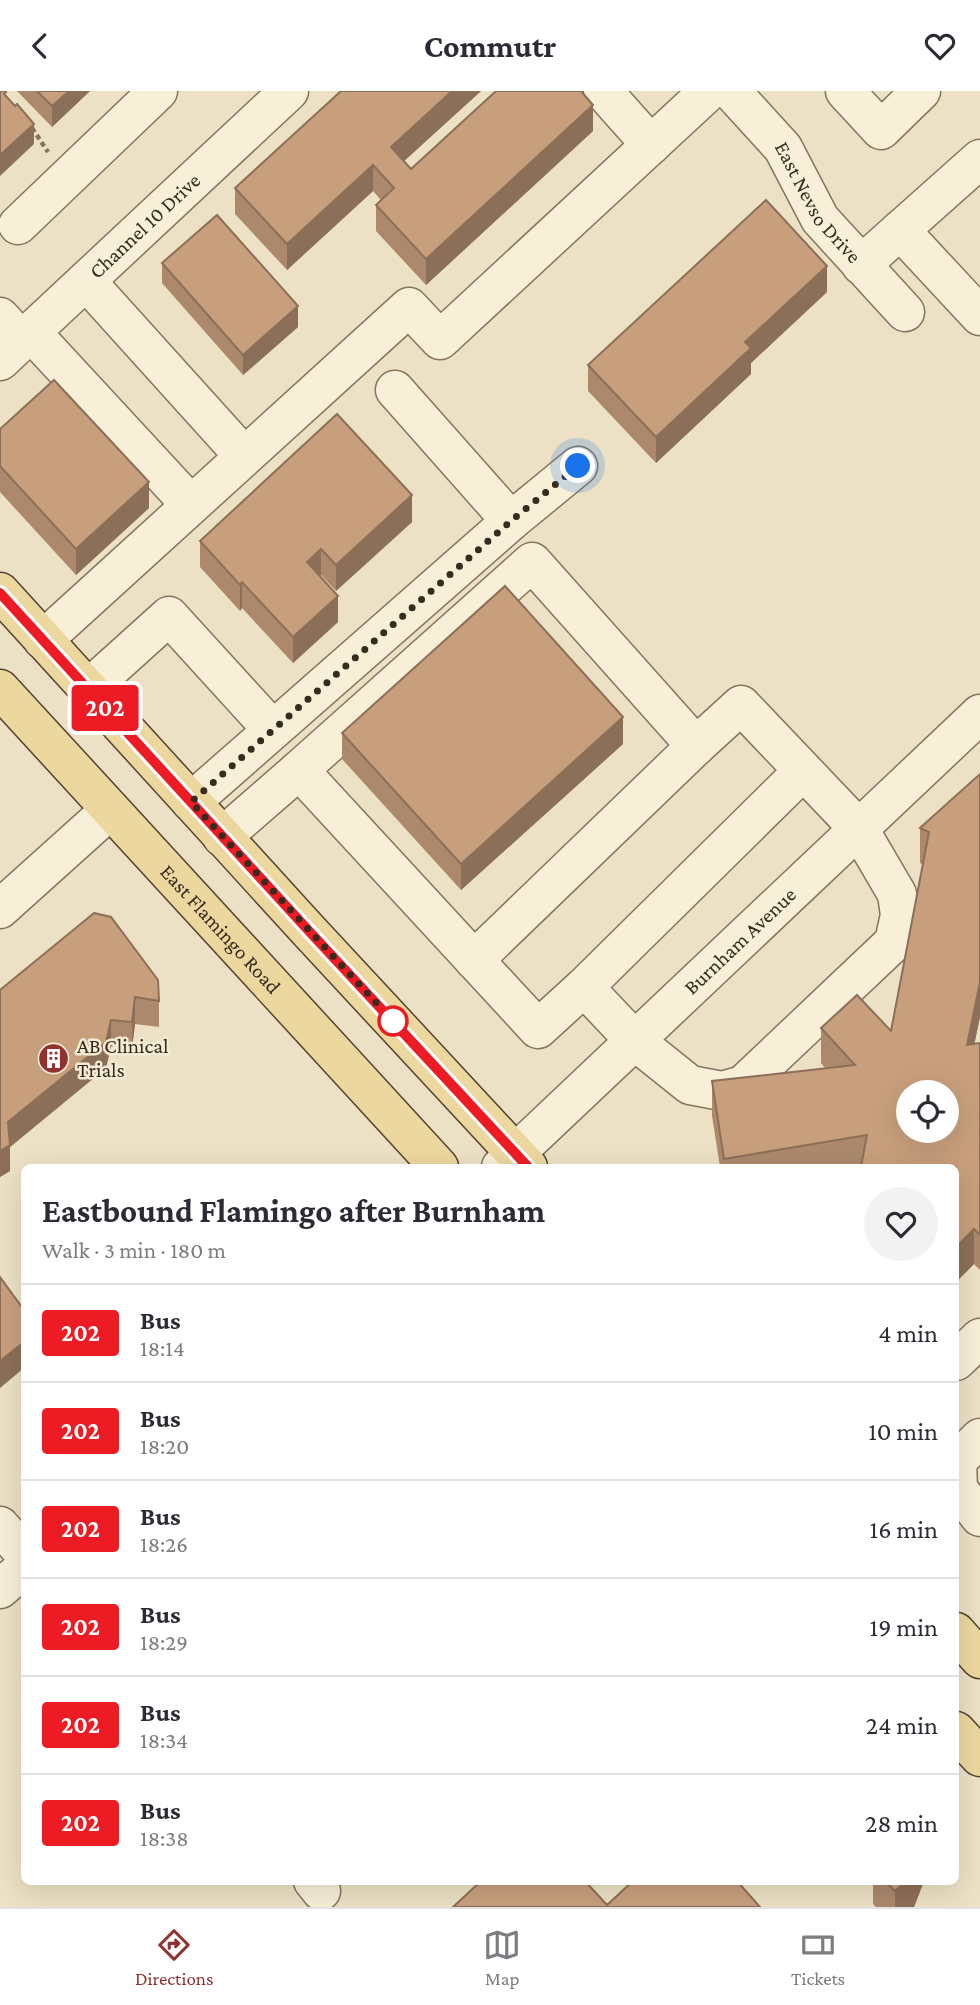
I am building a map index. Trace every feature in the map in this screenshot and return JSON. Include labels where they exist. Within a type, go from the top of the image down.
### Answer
[{"type":"main road","points":[[0,593],[515,1163]]},
{"type":"main road","points":[[0,611],[43,640]]},
{"type":"main road","name":"East Flamingo Road","points":[[0,689],[436,1164]]},
{"type":"main road","points":[[959,1734],[980,1757]]},
{"type":"street","points":[[18,225],[158,91]]},
{"type":"street","name":"Channel 10 Drive","points":[[13,338],[86,281],[289,91]]},
{"type":"street","points":[[603,91],[651,145]]},
{"type":"street","points":[[43,640],[409,307],[440,340],[709,91]]},
{"type":"street","name":"East Nevso Drive","points":[[731,91],[783,148],[820,219],[905,312]]},
{"type":"street","points":[[845,91],[880,130],[920,91]]},
{"type":"street","points":[[861,265],[900,230],[975,174]]},
{"type":"street","points":[[900,230],[980,316]]},
{"type":"street","points":[[86,281],[244,456]]},
{"type":"street","points":[[13,338],[191,505]]},
{"type":"street","points":[[394,390],[511,521]]},
{"type":"street","points":[[191,802],[511,521],[578,466]]},
{"type":"street","points":[[222,837],[532,562],[696,746]]},
{"type":"street","points":[[88,689],[169,616],[272,729]]},
{"type":"street","points":[[474,960],[741,705],[859,829],[897,894],[900,915],[894,942],[743,1085],[722,1091],[690,1085],[635,1041],[584,987]]},
{"type":"street","name":"Burnham Avenue","points":[[515,1163],[635,1041],[980,713]]},
{"type":"street","points":[[299,770],[538,1029],[803,771]]},
{"type":"street","points":[[4,898],[110,810]]},
{"type":"street","points":[[959,1358],[980,1338]]},
{"type":"street","points":[[959,1459],[980,1439]]},
{"type":"street","points":[[959,1490],[980,1517]]},
{"type":"street","points":[[0,1526],[21,1550]]},
{"type":"street","points":[[0,1589],[21,1571]]},
{"type":"path","points":[[31,127],[39,135],[43,146],[69,176]]},
{"type":"building","points":[[0,91],[5,91],[4,94],[15,106],[17,104],[34,124],[0,155]]},
{"type":"building","points":[[37,91],[69,91],[52,106]]},
{"type":"building","points":[[341,91],[452,91],[391,147],[411,169],[496,91],[581,91],[593,105],[426,259],[376,205],[394,188],[373,165],[287,244],[235,188]]},
{"type":"building","points":[[766,200],[827,266],[745,342],[751,348],[656,437],[588,365]]},
{"type":"building","points":[[217,215],[298,306],[243,355],[162,263]]},
{"type":"building","points":[[54,380],[149,482],[76,549],[0,466],[0,429]]},
{"type":"building","points":[[337,414],[412,495],[336,565],[321,549],[307,562],[338,596],[293,637],[200,541]]},
{"type":"building","points":[[505,586],[623,717],[461,864],[342,733]]},
{"type":"building","points":[[980,774],[980,982],[967,1045],[980,1043],[980,1235],[974,1229],[959,1244],[959,1164],[862,1164],[867,1135],[724,1159],[712,1081],[855,1065],[821,1028],[857,995],[891,1031],[929,832],[920,828]]},
{"type":"building","name":"AB Clinical Trials","points":[[94,913],[111,917],[158,980],[159,1001],[135,997],[132,1022],[111,1020],[106,1042],[8,1122],[10,1145],[0,1151],[0,990]]},
{"type":"building","points":[[0,1277],[21,1306],[21,1344],[0,1361]]},
{"type":"building","points":[[477,1885],[589,1885],[607,1905],[629,1885],[741,1885],[760,1907],[453,1907]]},
{"type":"building","points":[[889,1885],[902,1885],[895,1891]]},
{"type":"bus line","name":"202","points":[[0,593],[525,1164]]},
{"type":"place","name":"AB Clinical Trials","points":[[54,1058]]},
{"type":"route","points":[[393,1021],[191,802],[511,521],[578,466]]}]
